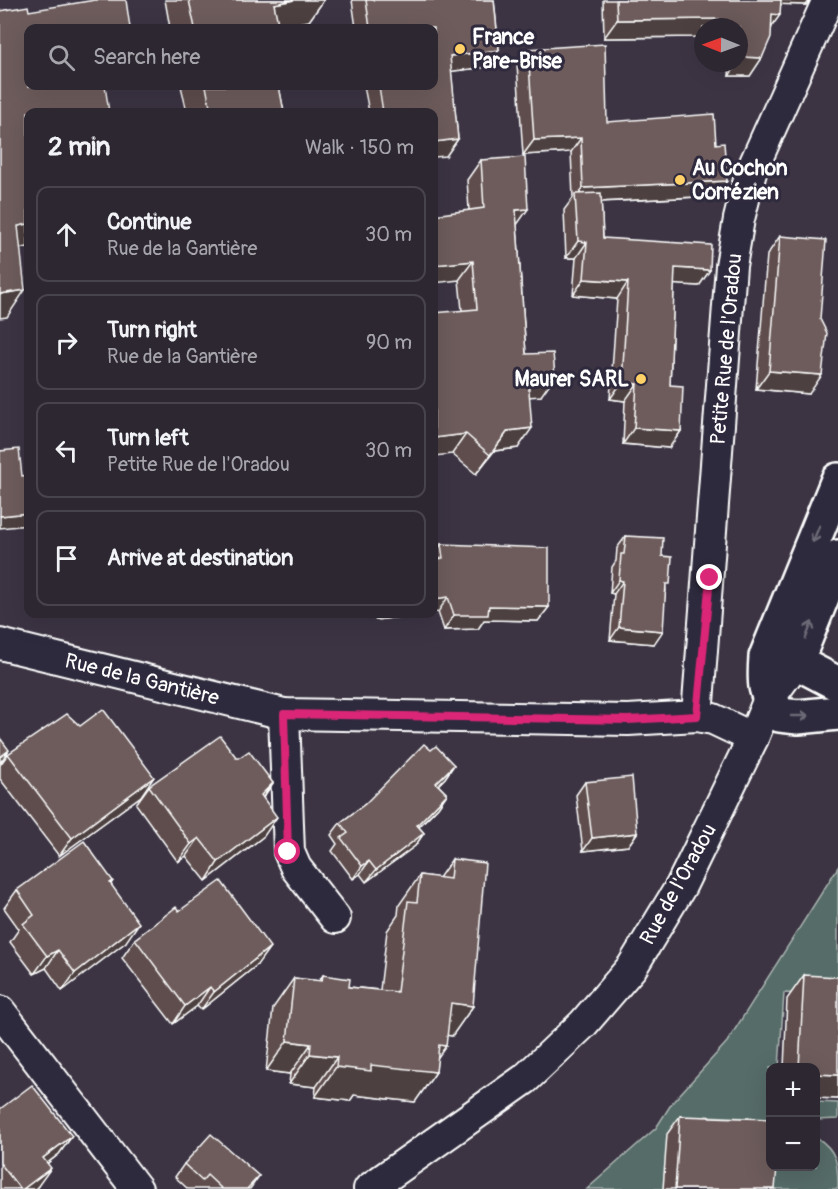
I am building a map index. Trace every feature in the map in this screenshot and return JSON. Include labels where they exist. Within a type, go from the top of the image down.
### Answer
[{"type":"main road","points":[[838,480],[766,657],[764,684],[769,699],[780,715],[798,717],[838,713]]},
{"type":"main road","points":[[838,557],[796,662],[838,684]]},
{"type":"street","name":"Petite Rue de l'Oradou","points":[[697,716],[731,266],[738,225],[751,172],[828,0]]},
{"type":"street","name":"Rue de la Gantière","points":[[0,644],[284,714],[628,720],[697,716],[713,718],[753,738]]},
{"type":"street","points":[[769,699],[796,662]]},
{"type":"street","name":"Rue de l'Oradou","points":[[369,1189],[525,1079],[583,1024],[632,967],[681,886],[753,738],[769,699]]},
{"type":"street","points":[[284,714],[288,852],[296,868],[335,918]]},
{"type":"street","points":[[0,1011],[136,1189]]},
{"type":"green space","points":[[838,867],[838,995],[784,993],[779,1063],[766,1063],[766,1119],[706,1116],[705,1137],[663,1189],[587,1189],[656,1128],[672,1103],[727,1042]]},
{"type":"green space","points":[[820,1102],[838,1103],[838,1119],[820,1120]]},
{"type":"green space","points":[[820,1140],[833,1153],[838,1172],[838,1189],[764,1189],[769,1171],[820,1171]]},
{"type":"building","points":[[95,0],[126,0],[129,24],[24,24],[24,90],[106,90],[108,108],[24,108],[24,225],[18,226],[24,290],[0,294],[0,11],[28,6],[29,11]]},
{"type":"building","points":[[189,0],[294,0],[274,4],[278,24],[194,24]]},
{"type":"building","points":[[366,0],[494,0],[499,50],[450,56],[458,139],[438,142],[438,108],[382,108],[380,90],[438,90],[438,24],[369,24]]},
{"type":"building","points":[[616,0],[781,0],[780,15],[772,14],[771,37],[762,58],[748,57],[748,18],[617,20]]},
{"type":"building","points":[[605,44],[607,122],[714,114],[716,144],[724,143],[727,181],[583,188],[581,138],[534,140],[528,49]]},
{"type":"building","points":[[207,90],[280,90],[283,108],[210,108]]},
{"type":"building","points":[[525,157],[528,209],[516,210],[526,354],[553,353],[555,376],[528,378],[532,428],[508,431],[490,455],[466,434],[438,438],[438,313],[477,309],[473,261],[438,265],[438,214],[484,208],[481,160]]},
{"type":"building","points":[[601,193],[603,238],[711,245],[710,270],[675,268],[670,385],[683,386],[681,431],[634,428],[637,384],[622,382],[628,282],[584,279],[587,242],[578,241],[575,194]]},
{"type":"building","points":[[780,236],[826,240],[820,319],[827,333],[822,375],[769,371]]},
{"type":"building","points":[[19,449],[22,476],[24,476],[24,513],[0,516],[0,451]]},
{"type":"building","points":[[626,536],[663,538],[662,556],[672,557],[670,584],[666,584],[663,631],[619,627],[623,581],[619,580],[621,554],[624,554]]},
{"type":"building","points":[[441,544],[549,548],[549,607],[489,606],[488,615],[454,615],[448,597],[438,598],[438,559],[443,558]]},
{"type":"building","points":[[103,709],[154,777],[72,838],[8,754],[67,714],[80,726]]},
{"type":"building","points":[[220,736],[236,757],[249,751],[273,783],[261,795],[277,817],[218,862],[199,838],[191,844],[149,786]]},
{"type":"building","points":[[0,738],[9,750],[0,757]]},
{"type":"building","points":[[424,744],[431,750],[436,746],[454,765],[436,783],[447,794],[417,825],[424,833],[376,870],[369,861],[362,866],[341,838],[348,833],[340,823],[365,804]]},
{"type":"building","points":[[632,777],[637,833],[592,838],[585,782]]},
{"type":"building","points":[[84,841],[113,881],[110,883],[139,923],[75,973],[58,950],[47,956],[23,924],[34,915],[17,890]]},
{"type":"building","points":[[452,859],[485,863],[473,1006],[451,1003],[446,1046],[439,1045],[436,1072],[371,1065],[371,1071],[336,1067],[337,1057],[310,1054],[311,1044],[287,1041],[294,978],[322,981],[323,975],[350,979],[349,987],[397,992],[408,901],[417,902],[420,875],[450,879]]},
{"type":"building","points":[[221,881],[270,947],[214,992],[210,987],[185,1006],[135,939],[176,907],[179,911]]},
{"type":"building","points":[[804,975],[838,977],[838,1075],[820,1074],[820,1063],[799,1063]]},
{"type":"building","points":[[32,1085],[72,1136],[43,1158],[51,1168],[20,1189],[0,1163],[0,1109]]},
{"type":"building","points":[[680,1116],[766,1119],[766,1171],[777,1171],[775,1189],[675,1189]]},
{"type":"building","points":[[211,1134],[259,1176],[247,1189],[222,1189],[207,1175],[202,1181],[184,1164]]},
{"type":"place","name":"France Pare-Brise","points":[[460,49]]},
{"type":"place","name":"Au Cochon Corrézien","points":[[680,180]]},
{"type":"place","name":"Maurer SARL","points":[[641,379]]},
{"type":"route","points":[[288,852],[284,714],[628,720],[697,716],[710,578]]}]
